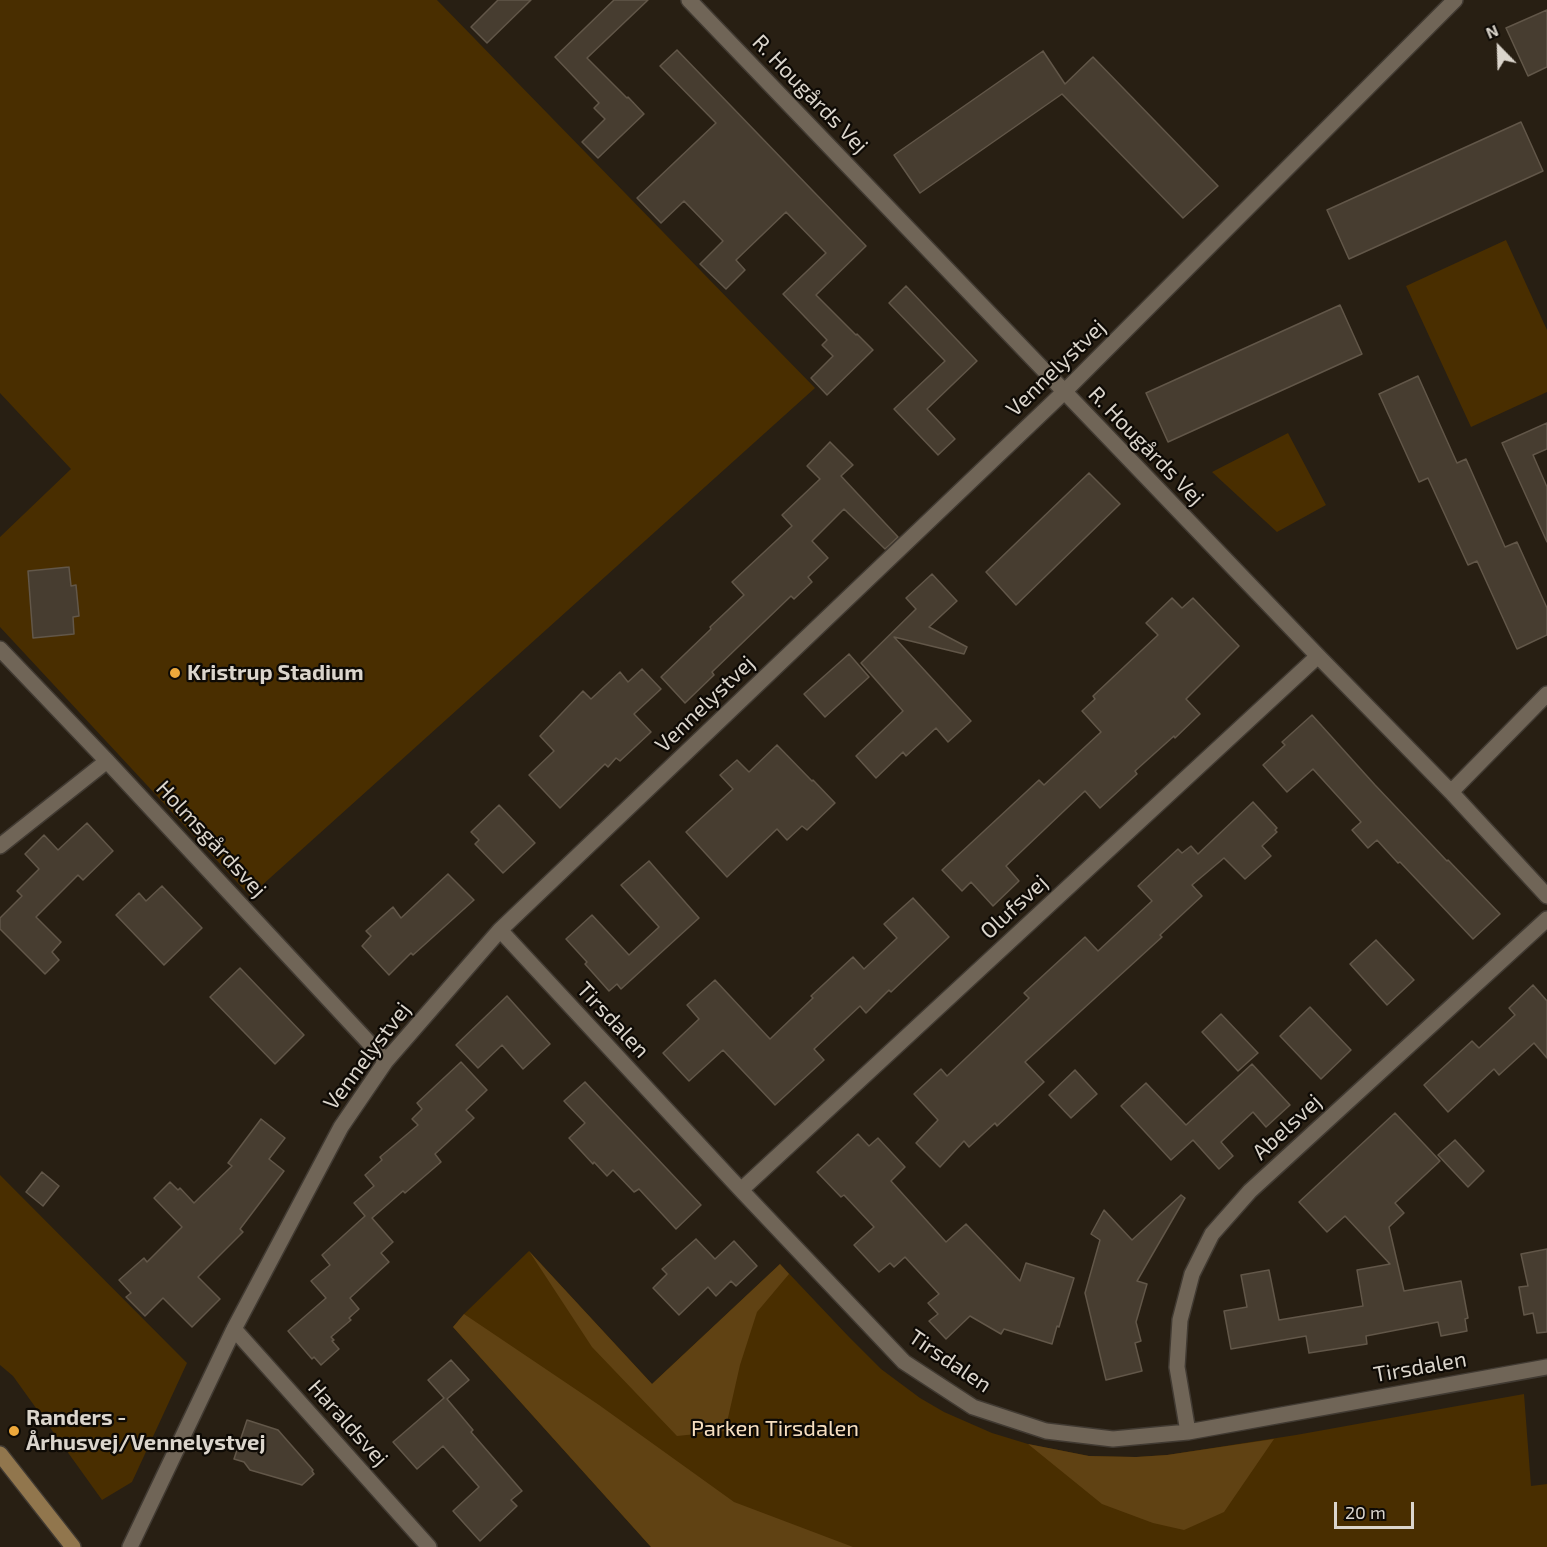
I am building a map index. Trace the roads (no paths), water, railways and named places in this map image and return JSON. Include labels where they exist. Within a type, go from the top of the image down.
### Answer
[{"type":"main road","points":[[0,1454],[73,1547]]},
{"type":"street","name":"R. Hougårds Vej","points":[[689,0],[1318,657],[1451,792],[1547,896]]},
{"type":"street","name":"Vennelystvej","points":[[130,1547],[234,1329],[341,1126],[386,1061],[500,930],[1064,392],[1455,0]]},
{"type":"street","name":"Holmsgårdsvej","points":[[0,649],[386,1061]]},
{"type":"street","name":"Olufsvej","points":[[741,1190],[1318,657]]},
{"type":"street","points":[[1451,792],[1547,694]]},
{"type":"street","points":[[0,846],[107,761]]},
{"type":"street","name":"Abelsvej","points":[[1188,1432],[1177,1367],[1180,1320],[1192,1274],[1212,1234],[1250,1191],[1547,919]]},
{"type":"street","name":"Tirsdalen","points":[[500,930],[904,1362],[973,1407],[1046,1431],[1113,1439],[1188,1432],[1547,1367]]},
{"type":"street","name":"Haraldsvej","points":[[234,1329],[429,1547]]},
{"type":"place","name":"Kristrup Stadium","points":[[175,673]]},
{"type":"place","name":"Randers - Århusvej/Vennelystvej","points":[[14,1431]]},
{"type":"park label","name":"Parken Tirsdalen","points":[[775,1429]]}]
